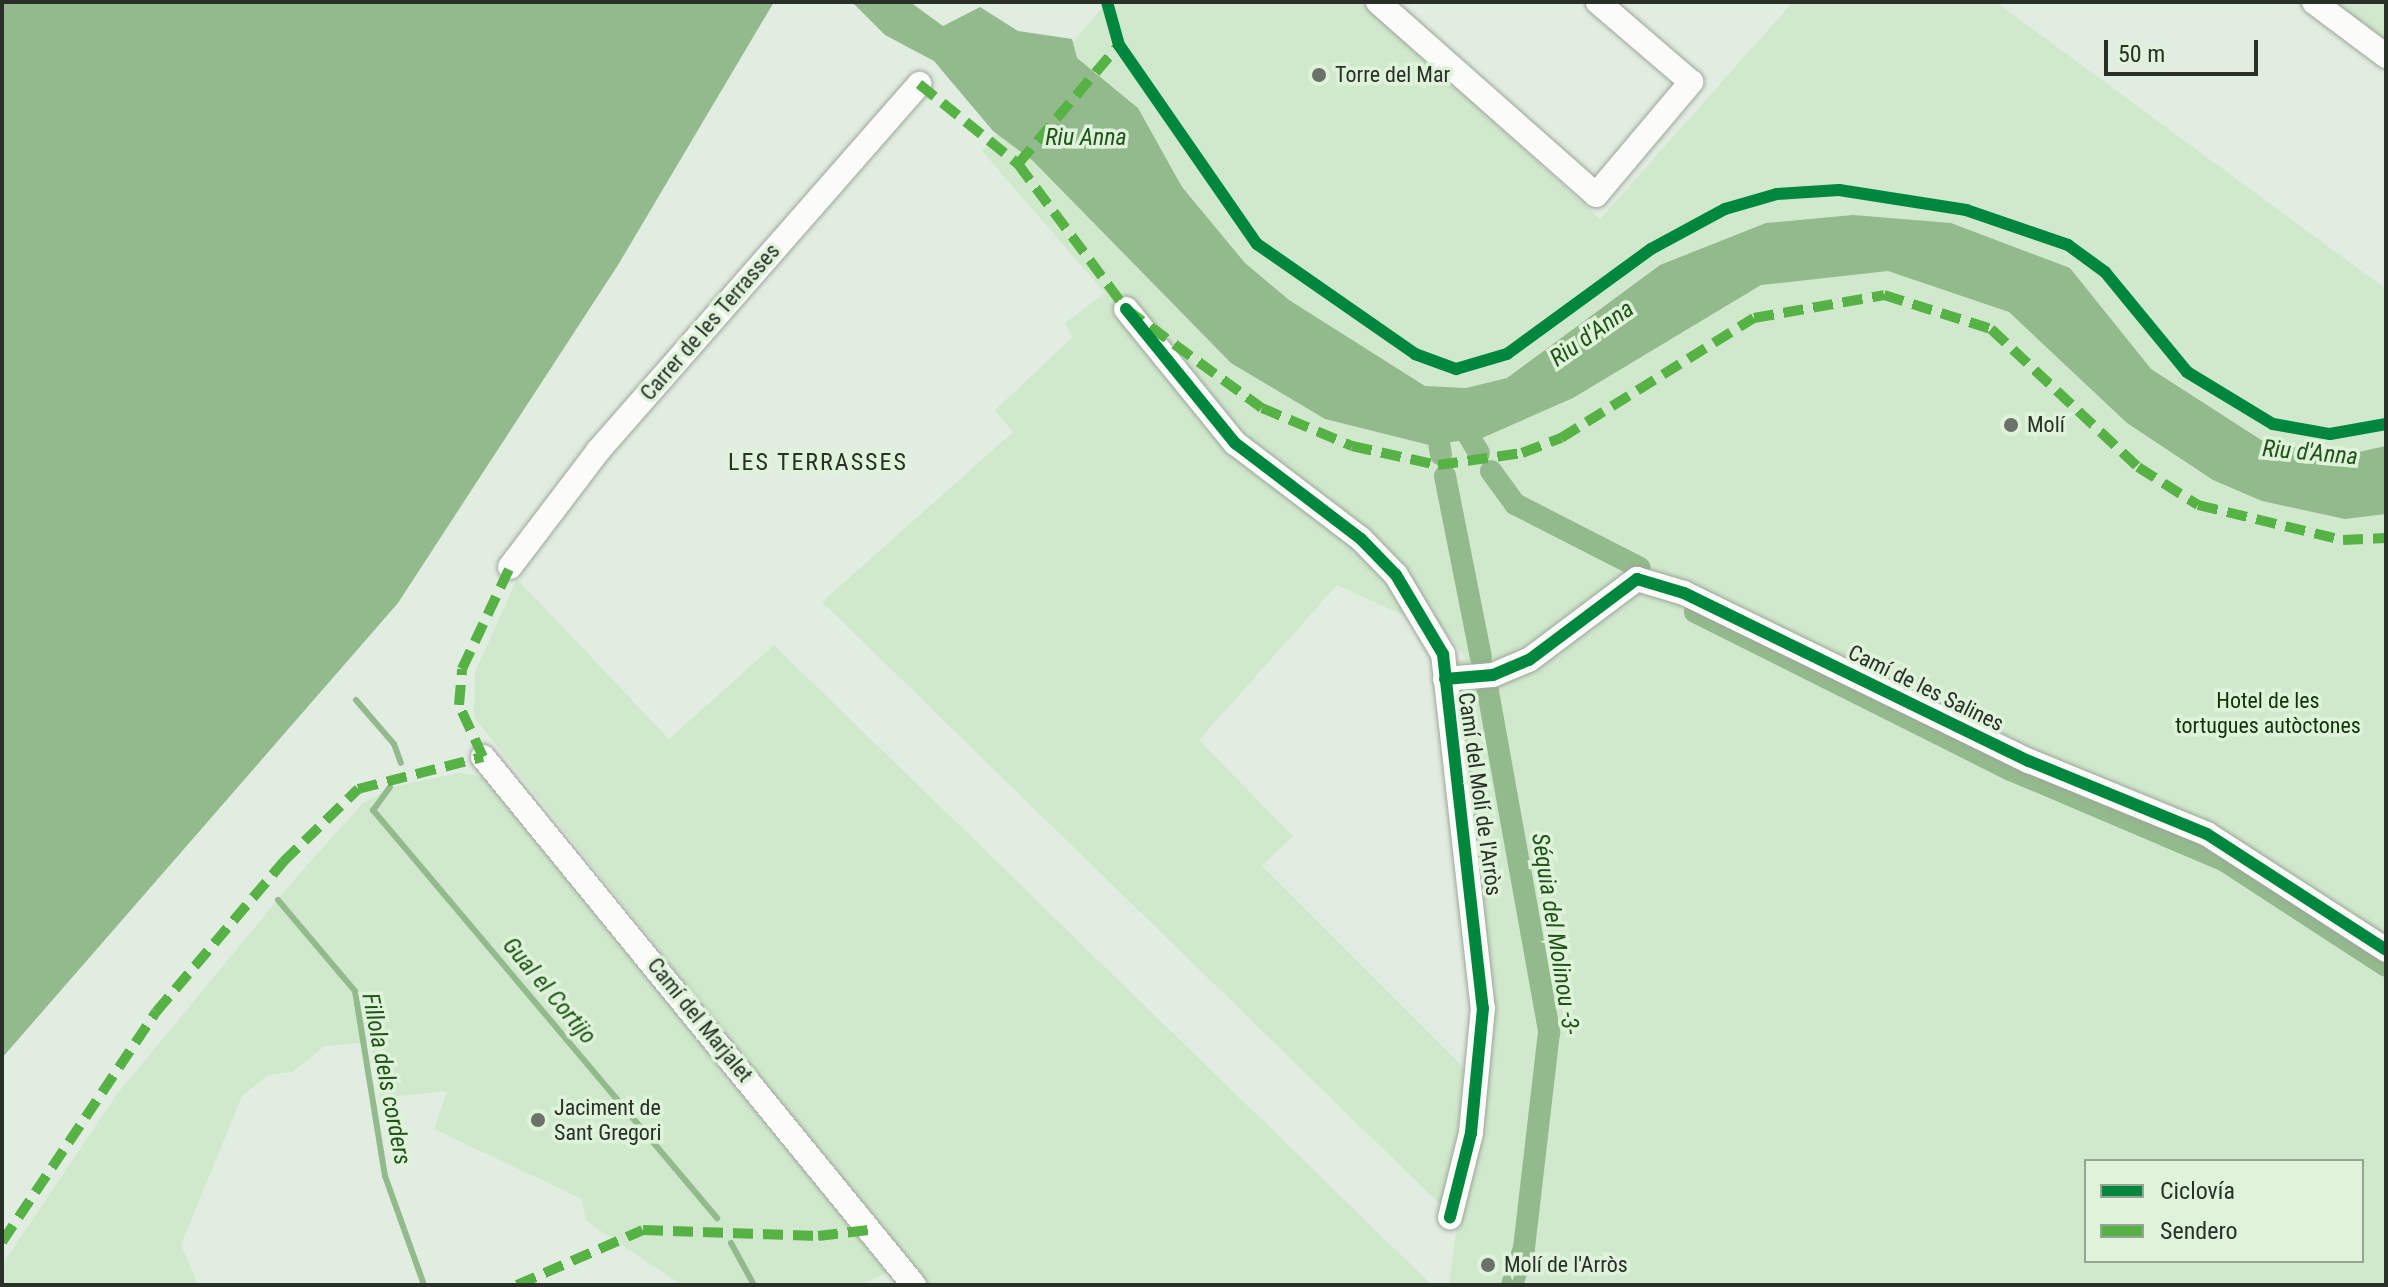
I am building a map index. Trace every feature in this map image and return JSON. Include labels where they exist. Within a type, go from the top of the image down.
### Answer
[{"type":"street","points":[[1378,2],[1596,195],[1691,82],[1598,2]]},
{"type":"street","points":[[2314,2],[2386,56]]},
{"type":"street","name":"Carrer de les Terrasses","points":[[510,567],[598,451],[919,84]]},
{"type":"street","name":"Camí del Molí de l'Arròs","points":[[1126,309],[1235,443],[1361,539],[1396,575],[1438,643],[1445,679],[1483,1008],[1471,1133],[1450,1217]]},
{"type":"street","name":"Camí de les Salines","points":[[1445,679],[1493,675],[1529,660],[1637,579],[1684,593],[2029,761],[2207,834],[2386,950]]},
{"type":"street","name":"Camí del Marjalet","points":[[483,757],[914,1285]]},
{"type":"green space","name":"Hotel de les tortugues autòctones","points":[[1107,2],[1362,2],[1600,219],[1793,2],[1996,2],[2386,289],[2386,1285],[1449,1285],[1485,1009],[1448,662],[1466,659],[1398,569],[1345,513],[1220,416],[1107,296],[1217,437],[1359,541],[1416,621],[1337,585],[1199,740],[1293,836],[1262,866],[1464,1068],[1450,1214],[822,602],[1013,432],[995,410],[1073,337],[1065,323],[1105,293],[982,151]]},
{"type":"green space","points":[[2329,2],[2386,2],[2386,45]]},
{"type":"green space","points":[[517,579],[669,739],[774,645],[1432,1285],[925,1285],[474,717],[475,672]]},
{"type":"green space","points":[[459,773],[486,777],[888,1272],[861,1285],[682,1285],[586,1221],[582,1199],[434,1129],[447,1091],[380,1098],[371,1042],[325,1046],[292,1072],[268,1075],[242,1096],[181,1245],[198,1285],[2,1285],[2,1265],[117,1094],[299,874],[363,803],[397,786]]},
{"type":"water","points":[[2,2],[774,2],[618,265],[398,603],[2,1058]]},
{"type":"water","name":"Riu Anna","points":[[852,2],[910,2],[943,26],[980,7],[1018,31],[1072,39],[1077,58],[1138,108],[1182,187],[1245,263],[1289,300],[1425,386],[1466,388],[1507,378],[1660,265],[1766,223],[1853,215],[1951,223],[2070,268],[2151,369],[2269,445],[2354,453],[2386,446],[2386,514],[2345,519],[2262,501],[2213,480],[2127,423],[2009,312],[1888,271],[1761,285],[1573,398],[1482,438],[1429,445],[1325,419],[1231,363],[1033,161],[993,131],[934,61],[885,35]]},
{"type":"waterway","points":[[1457,416],[1479,453]]},
{"type":"waterway","name":"Séquia del Molinou -3-","points":[[1435,417],[1441,455]]},
{"type":"waterway","points":[[1491,471],[1515,504],[1640,568]]},
{"type":"waterway","name":"Séquia del Molinou -3-","points":[[1445,476],[1481,657]]},
{"type":"waterway","points":[[1695,612],[2011,770],[2225,861],[2386,966]]},
{"type":"waterway","name":"Séquia del Molinou -3-","points":[[1487,686],[1549,1032],[1524,1248],[1512,1285]]},
{"type":"waterway","points":[[356,700],[394,744],[401,763]]},
{"type":"waterway","name":"Gual el Cortijo","points":[[390,787],[373,810],[717,1218]]},
{"type":"waterway","name":"Fillola dels corders","points":[[278,900],[355,991],[385,1176],[424,1285]]},
{"type":"waterway","name":"Gual el Cortijo","points":[[731,1243],[754,1285]]},
{"type":"marked path","points":[[1018,164],[1119,45]]},
{"type":"marked path","points":[[919,84],[1018,164],[1126,309],[1262,408],[1352,446],[1438,465],[1522,453],[1561,438],[1754,318],[1884,295],[1991,329],[2138,467],[2198,505],[2343,540],[2386,538]]},
{"type":"marked path","points":[[2,1242],[156,1012],[283,862],[358,789],[483,757],[459,705],[462,669],[510,567]]},
{"type":"marked path","points":[[517,1285],[643,1230],[818,1236],[869,1230]]},
{"type":"cycle path","points":[[1107,2],[1119,45],[1257,244],[1415,354],[1456,369],[1507,354],[1651,249],[1725,209],[1777,194],[1839,190],[1966,210],[2068,245],[2105,272],[2187,372],[2273,424],[2330,434],[2386,424]]},
{"type":"cycle path","points":[[1126,309],[1235,443],[1361,539],[1396,575],[1443,654],[1483,1008],[1471,1133],[1450,1217]]},
{"type":"cycle path","points":[[1445,679],[1493,675],[1529,660],[1637,579],[1684,593],[2029,761],[2207,834],[2386,950]]},
{"type":"place","name":"Torre del Mar","points":[[1319,75]]},
{"type":"place","name":"Molí","points":[[2011,425]]},
{"type":"place","name":"Jaciment de Sant Gregori","points":[[538,1120]]},
{"type":"place","name":"Molí de l'Arròs","points":[[1488,1265]]},
{"type":"district","name":"LES TERRASSES","points":[[818,463]]},
{"type":"water label","name":"Riu d'Anna","points":[[1592,334]]},
{"type":"water label","name":"Riu d'Anna","points":[[2310,453]]}]
